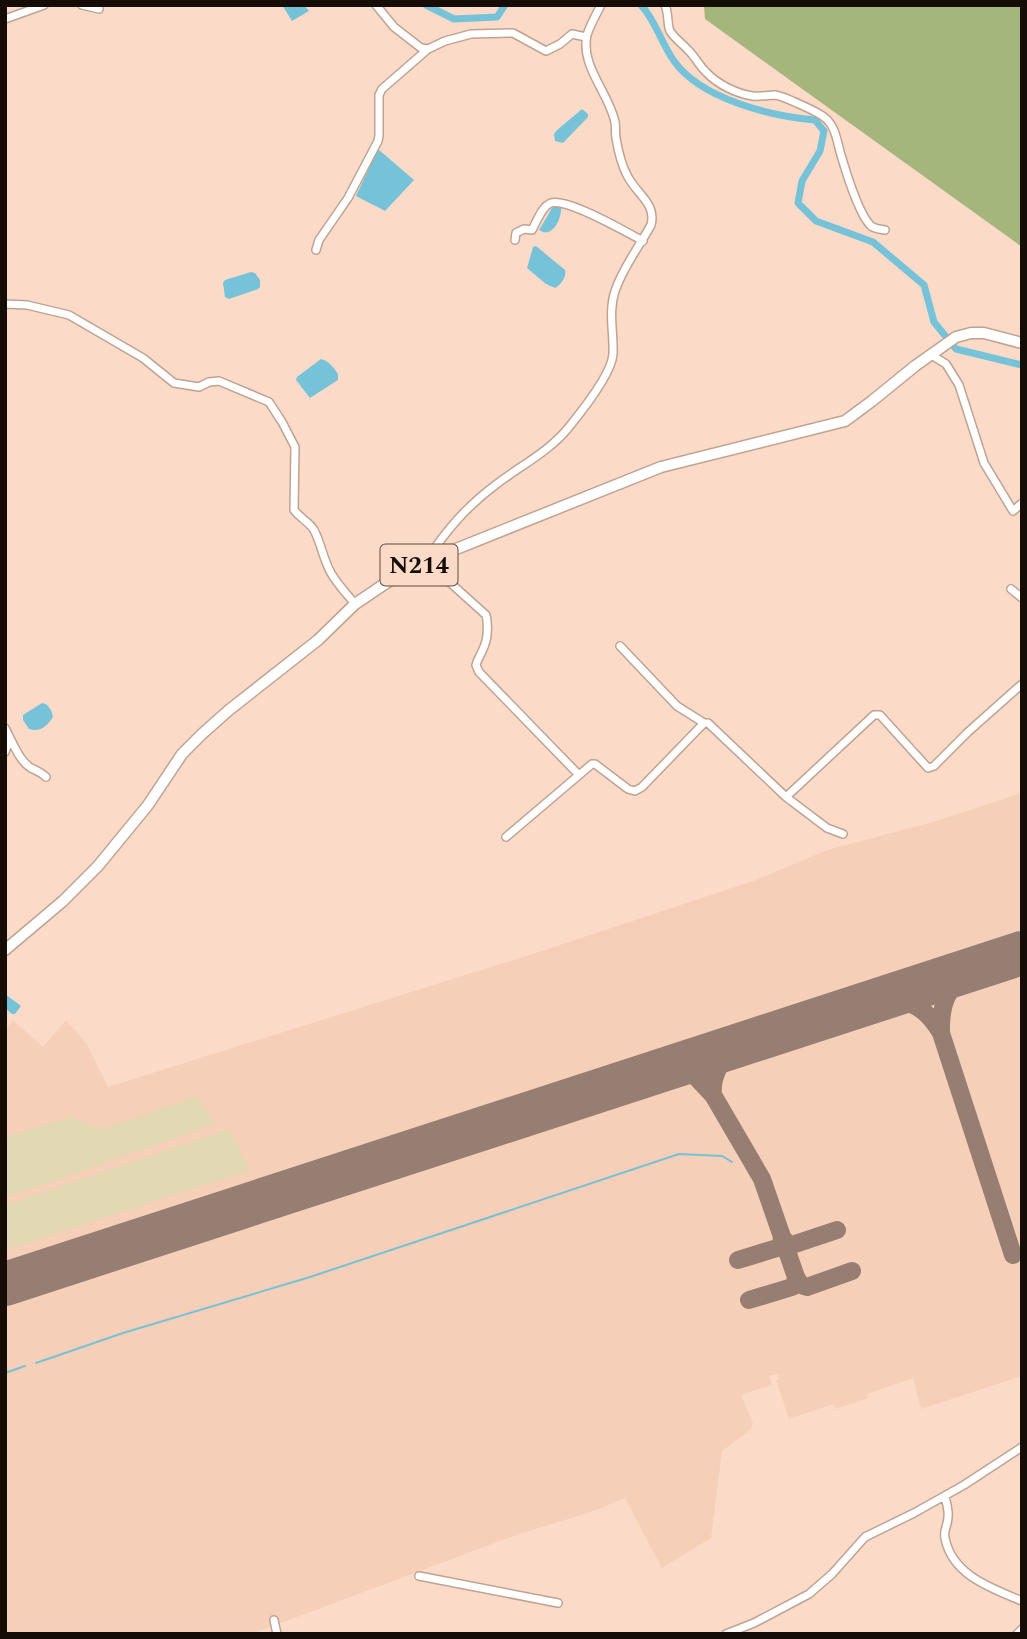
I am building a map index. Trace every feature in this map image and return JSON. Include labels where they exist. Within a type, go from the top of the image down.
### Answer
[{"type":"highway","name":"N214","points":[[5,950],[98,866],[148,805],[182,754],[202,734],[318,640],[355,604],[395,577],[426,561],[661,467],[845,421],[956,337],[984,333],[1022,343]]},
{"type":"street","points":[[5,19],[44,5]]},
{"type":"street","points":[[82,5],[99,9]]},
{"type":"street","points":[[376,5],[394,27],[421,48],[428,49]]},
{"type":"street","points":[[579,775],[480,673],[476,665],[486,643],[486,615],[426,561],[447,529],[479,498],[559,439],[606,376],[611,365],[611,317],[615,291],[653,219],[652,209],[625,172],[616,140],[615,121],[589,62],[586,37],[601,5]]},
{"type":"street","points":[[665,5],[671,32],[714,79],[726,87],[751,96],[785,97],[825,117],[835,134],[864,214],[875,229],[885,230]]},
{"type":"street","points":[[316,250],[319,240],[348,198],[378,141],[379,95],[382,89],[428,49],[471,34],[513,33],[546,51],[572,34],[586,37]]},
{"type":"street","points":[[515,240],[516,233],[524,229],[533,230],[545,207],[553,202],[590,213],[643,241]]},
{"type":"street","points":[[5,304],[69,315],[143,358],[174,383],[199,387],[219,381],[269,402],[295,447],[294,510],[311,526],[332,576],[355,604]]},
{"type":"street","points":[[935,351],[959,385],[984,463],[1013,511],[1022,503]]},
{"type":"street","points":[[1011,589],[1022,598]]},
{"type":"street","points":[[620,646],[677,706],[712,726],[786,797],[827,828],[843,834]]},
{"type":"street","points":[[786,797],[874,715],[880,715],[928,768],[934,766],[1022,684]]},
{"type":"street","points":[[506,837],[595,764],[628,789],[635,791],[642,788],[704,723]]},
{"type":"street","points":[[5,729],[28,766],[47,777]]},
{"type":"street","points":[[5,752],[10,738]]},
{"type":"street","points":[[726,1634],[754,1623],[809,1594],[832,1574],[865,1537],[945,1496],[1022,1447]]},
{"type":"street","points":[[945,1496],[948,1516],[944,1536],[950,1553],[962,1571],[989,1587],[1022,1601]]},
{"type":"street","points":[[419,1576],[558,1603]]},
{"type":"street","points":[[274,1620],[277,1634]]},
{"type":"street","points":[[1017,1634],[1022,1629]]},
{"type":"shaded area","points":[[1022,793],[1022,1376],[921,1409],[913,1378],[867,1394],[868,1398],[836,1409],[834,1404],[789,1419],[776,1380],[779,1379],[778,1374],[769,1376],[772,1385],[741,1395],[753,1423],[751,1429],[722,1451],[711,1538],[662,1568],[625,1498],[594,1511],[516,1535],[251,1634],[5,1634],[5,1030],[13,1020],[43,1047],[66,1020],[87,1044],[108,1087],[542,951],[756,880],[827,850],[933,822]]},
{"type":"green space","points":[[704,5],[1022,5],[1022,247],[705,19]]},
{"type":"sand","points":[[197,1096],[215,1124],[5,1198],[5,1137],[71,1117],[102,1129]]},
{"type":"sand","points":[[229,1129],[250,1170],[5,1250],[5,1205]]},
{"type":"water","points":[[282,5],[304,5],[309,11],[292,21]]},
{"type":"water","points":[[582,109],[588,117],[563,143],[555,141],[554,134],[557,130]]},
{"type":"water","points":[[378,149],[414,180],[385,211],[356,196]]},
{"type":"water","points":[[561,207],[561,212],[552,230],[539,230],[552,208]]},
{"type":"water","points":[[536,246],[565,270],[563,280],[555,288],[527,268],[533,247]]},
{"type":"water","points":[[251,272],[260,280],[258,289],[229,299],[225,297],[225,280]]},
{"type":"water","points":[[321,359],[333,367],[338,374],[338,380],[310,398],[296,380]]},
{"type":"water","points":[[42,703],[49,707],[53,717],[40,729],[29,729],[23,715]]},
{"type":"water","points":[[5,994],[21,1006],[15,1014],[5,1008]]},
{"type":"waterway","points":[[426,5],[454,19],[497,17],[505,5]]},
{"type":"waterway","points":[[641,5],[674,61],[701,86],[758,110],[815,120],[824,131],[820,151],[802,181],[798,203],[816,221],[873,242],[924,285],[934,322],[956,349],[1022,365]]},
{"type":"waterway","points":[[36,1363],[123,1333],[310,1277],[679,1154],[722,1156],[732,1162]]},
{"type":"waterway","points":[[5,1373],[25,1366]]},
{"type":"taxiway","points":[[884,998],[918,1007],[941,1033],[942,1011],[948,994],[960,979],[979,967]]},
{"type":"taxiway","points":[[941,1033],[1013,1255]]},
{"type":"taxiway","points":[[713,1095],[718,1069],[734,1047]]},
{"type":"taxiway","points":[[666,1069],[688,1072],[713,1095],[762,1179],[796,1277]]},
{"type":"taxiway","points":[[783,1238],[786,1243],[792,1245],[837,1230]]},
{"type":"taxiway","points":[[738,1260],[777,1248],[781,1245],[782,1237]]},
{"type":"taxiway","points":[[749,1300],[792,1287],[796,1277],[801,1285],[807,1287],[852,1271]]},
{"type":"runway","points":[[5,1284],[1022,953]]}]
